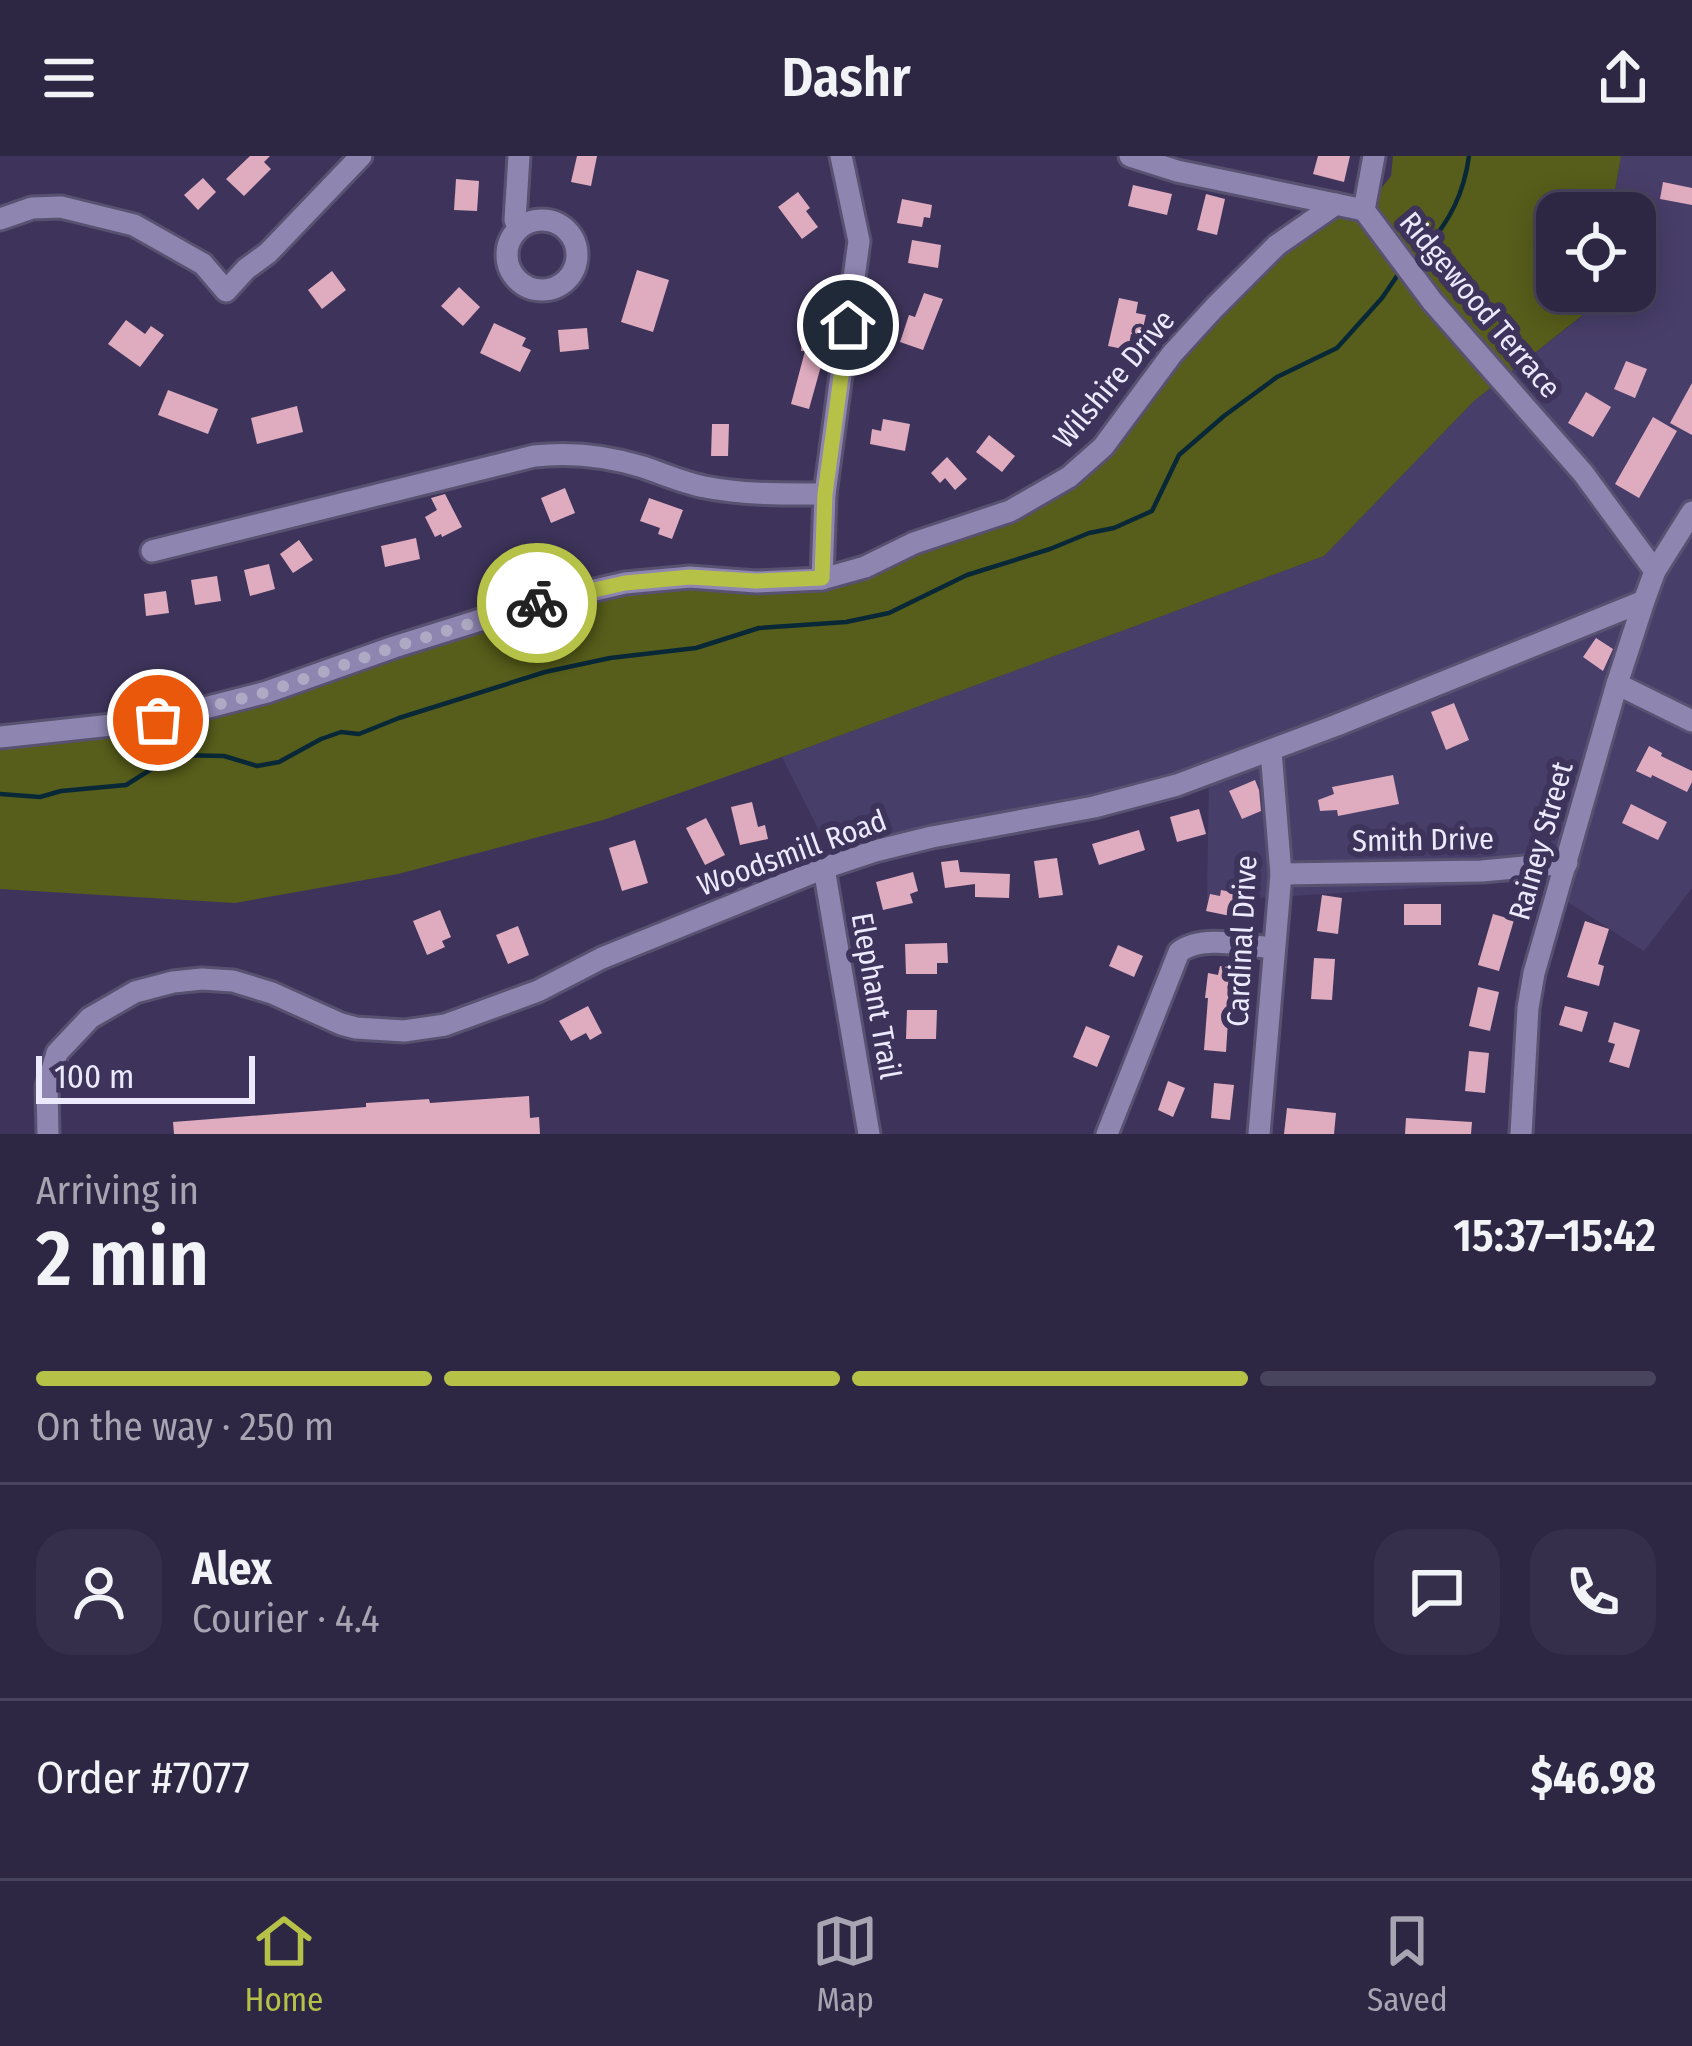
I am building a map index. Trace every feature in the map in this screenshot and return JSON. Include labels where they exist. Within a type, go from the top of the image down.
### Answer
[{"type":"street","points":[[0,219],[32,208],[62,207],[134,226],[203,264],[226,291],[361,156]]},
{"type":"street","points":[[519,156],[515,220],[519,228]]},
{"type":"street","points":[[822,578],[825,494],[859,241],[841,156]]},
{"type":"street","name":"Ridgewood Terrace","points":[[1130,156],[1364,210],[1432,301],[1583,473],[1655,571]]},
{"type":"street","points":[[1364,210],[1374,156]]},
{"type":"street","name":"Wilshire Drive","points":[[0,737],[158,720],[267,692],[522,607],[625,583],[690,577],[822,578],[865,567],[914,543],[1010,511],[1069,477],[1103,447],[1172,354],[1214,308],[1277,245],[1336,204]]},
{"type":"street","points":[[152,551],[557,453],[638,465],[710,488],[825,494]]},
{"type":"street","name":"Rainey Street","points":[[1521,1134],[1534,973],[1644,601],[1655,571],[1692,512]]},
{"type":"street","name":"Woodsmill Road","points":[[48,1134],[47,1087],[57,1053],[90,1018],[135,992],[173,982],[233,981],[341,1024],[372,1030],[428,1029],[538,992],[602,958],[824,868],[932,837],[1136,798],[1270,751],[1644,601]]},
{"type":"street","points":[[1618,684],[1692,721]]},
{"type":"street","name":"Cardinal Drive","points":[[1259,1134],[1281,874],[1270,751]]},
{"type":"street","name":"Smith Drive","points":[[1281,874],[1482,871],[1567,863]]},
{"type":"street","name":"Elephant Trail","points":[[824,868],[869,1134]]},
{"type":"street","points":[[1107,1134],[1179,952],[1189,944],[1207,943],[1274,948]]},
{"type":"shaded area","points":[[1621,156],[1692,156],[1692,888],[1644,951],[1535,881],[1207,901],[1209,776],[951,823],[842,876],[782,757],[1324,556],[1474,401],[1588,312],[1656,312],[1656,192],[1615,192]]},
{"type":"green space","points":[[1393,156],[1621,156],[1615,192],[1536,192],[1536,312],[1586,312],[1474,401],[1324,556],[603,820],[398,874],[235,903],[0,889],[0,732],[94,727],[295,683],[639,571],[812,577],[1074,477],[1131,403],[1321,212],[1364,210],[1391,176]]},
{"type":"building","points":[[250,156],[270,156],[264,162],[271,169],[244,196],[226,179]]},
{"type":"building","points":[[577,156],[597,156],[591,186],[571,182]]},
{"type":"building","points":[[1318,156],[1350,156],[1344,182],[1313,174]]},
{"type":"building","points":[[203,178],[216,192],[198,210],[184,195]]},
{"type":"building","points":[[456,179],[479,181],[477,211],[454,210]]},
{"type":"building","points":[[1663,182],[1692,188],[1692,205],[1660,199]]},
{"type":"building","points":[[1133,185],[1172,194],[1167,215],[1128,206]]},
{"type":"building","points":[[798,192],[818,227],[802,239],[778,207]]},
{"type":"building","points":[[1206,194],[1225,199],[1217,235],[1197,230]]},
{"type":"building","points":[[902,199],[932,205],[922,227],[897,223]]},
{"type":"building","points":[[912,240],[941,245],[938,268],[908,263]]},
{"type":"building","points":[[637,270],[669,280],[653,332],[621,322]]},
{"type":"building","points":[[332,271],[346,290],[322,309],[308,290]]},
{"type":"building","points":[[459,287],[480,307],[463,326],[441,306]]},
{"type":"building","points":[[924,293],[943,299],[923,350],[900,342],[909,315],[915,317]]},
{"type":"building","points":[[1119,298],[1138,302],[1136,313],[1146,315],[1141,337],[1131,334],[1128,350],[1108,346]]},
{"type":"building","points":[[809,302],[823,303],[821,366],[809,409],[791,404],[805,351],[801,351],[802,314],[809,315]]},
{"type":"building","points":[[126,320],[145,334],[151,326],[164,335],[140,367],[108,344]]},
{"type":"building","points":[[494,323],[526,338],[522,346],[531,350],[520,372],[480,353]]},
{"type":"building","points":[[587,328],[589,349],[560,352],[558,330]]},
{"type":"building","points":[[1626,361],[1647,369],[1635,398],[1614,389]]},
{"type":"building","points":[[1692,383],[1692,435],[1670,423]]},
{"type":"building","points":[[168,390],[218,409],[208,434],[158,415]]},
{"type":"building","points":[[1586,392],[1611,407],[1593,437],[1568,423]]},
{"type":"building","points":[[297,406],[303,432],[257,444],[251,418]]},
{"type":"building","points":[[1653,417],[1677,431],[1639,498],[1615,484]]},
{"type":"building","points":[[883,419],[910,424],[905,451],[870,444],[872,429],[881,431]]},
{"type":"building","points":[[712,424],[729,424],[728,456],[711,456]]},
{"type":"building","points":[[989,435],[1015,456],[1002,472],[976,452]]},
{"type":"building","points":[[947,457],[967,479],[955,490],[945,478],[940,483],[931,473]]},
{"type":"building","points":[[565,488],[575,513],[551,523],[541,498]]},
{"type":"building","points":[[445,494],[462,527],[435,537],[425,517],[437,510],[431,498]]},
{"type":"building","points":[[649,498],[683,510],[672,539],[658,534],[660,528],[640,521]]},
{"type":"building","points":[[416,538],[420,559],[385,567],[381,546]]},
{"type":"building","points":[[299,540],[313,560],[293,573],[280,554]]},
{"type":"building","points":[[269,564],[275,589],[250,596],[244,570]]},
{"type":"building","points":[[217,576],[221,601],[195,605],[191,580]]},
{"type":"building","points":[[166,591],[169,613],[146,616],[144,594]]},
{"type":"building","points":[[1596,638],[1613,649],[1603,671],[1583,657]]},
{"type":"building","points":[[1454,703],[1469,740],[1446,750],[1431,712]]},
{"type":"building","points":[[1649,746],[1692,771],[1687,792],[1636,771]]},
{"type":"building","points":[[1393,775],[1399,804],[1338,816],[1337,810],[1320,811],[1318,800],[1334,794],[1332,787]]},
{"type":"building","points":[[1255,780],[1261,811],[1242,819],[1229,791]]},
{"type":"building","points":[[752,802],[758,827],[765,825],[768,839],[740,845],[731,807]]},
{"type":"building","points":[[1631,804],[1667,822],[1658,840],[1622,823]]},
{"type":"building","points":[[1199,809],[1206,834],[1177,842],[1170,817]]},
{"type":"building","points":[[706,818],[725,855],[705,865],[686,828]]},
{"type":"building","points":[[1139,830],[1145,850],[1099,865],[1092,844]]},
{"type":"building","points":[[1478,831],[1479,848],[1437,850],[1436,833]]},
{"type":"building","points":[[635,840],[648,883],[622,891],[609,848]]},
{"type":"building","points":[[1057,858],[1063,895],[1039,898],[1034,861]]},
{"type":"building","points":[[958,860],[960,872],[1010,874],[1009,898],[975,897],[975,884],[945,888],[941,862]]},
{"type":"building","points":[[913,872],[918,891],[910,894],[913,903],[883,910],[876,882]]},
{"type":"building","points":[[1221,890],[1245,895],[1240,918],[1206,911],[1210,894],[1220,896]]},
{"type":"building","points":[[1322,895],[1342,898],[1338,934],[1317,931]]},
{"type":"building","points":[[1404,904],[1441,904],[1441,925],[1404,925]]},
{"type":"building","points":[[440,910],[451,937],[442,941],[445,947],[427,955],[413,921]]},
{"type":"building","points":[[1493,914],[1514,920],[1499,971],[1478,965]]},
{"type":"building","points":[[1585,921],[1609,929],[1598,964],[1604,966],[1599,986],[1567,977]]},
{"type":"building","points":[[518,926],[529,955],[508,964],[496,935]]},
{"type":"building","points":[[947,943],[948,963],[937,963],[937,974],[906,974],[905,944]]},
{"type":"building","points":[[1118,945],[1143,956],[1134,977],[1109,966]]},
{"type":"building","points":[[1314,958],[1335,959],[1332,1000],[1311,999]]},
{"type":"building","points":[[1220,966],[1243,969],[1238,1007],[1229,1006],[1226,1052],[1204,1050],[1208,973],[1218,975]]},
{"type":"building","points":[[1478,987],[1499,992],[1490,1031],[1469,1026]]},
{"type":"building","points":[[588,1006],[602,1033],[590,1040],[586,1033],[571,1041],[559,1021]]},
{"type":"building","points":[[1565,1006],[1588,1012],[1582,1032],[1559,1025]]},
{"type":"building","points":[[907,1010],[937,1010],[936,1039],[906,1039]]},
{"type":"building","points":[[1614,1022],[1640,1030],[1629,1068],[1609,1062],[1615,1044],[1608,1042]]},
{"type":"building","points":[[1086,1026],[1110,1036],[1097,1067],[1073,1057]]},
{"type":"building","points":[[1469,1051],[1489,1053],[1485,1093],[1465,1091]]},
{"type":"building","points":[[1168,1081],[1185,1088],[1173,1117],[1158,1110]]},
{"type":"building","points":[[1214,1083],[1234,1085],[1230,1120],[1211,1118]]},
{"type":"building","points":[[529,1096],[530,1118],[539,1117],[540,1134],[174,1134],[173,1122],[366,1107],[366,1103]]},
{"type":"building","points":[[1287,1108],[1336,1113],[1334,1134],[1284,1134]]},
{"type":"building","points":[[1406,1118],[1472,1122],[1471,1134],[1405,1134]]},
{"type":"waterway","points":[[1425,249],[1454,206],[1469,156]]},
{"type":"waterway","points":[[0,794],[40,797],[126,785],[174,755],[224,756],[257,766],[279,762],[341,732],[359,734],[545,672],[610,658],[696,648],[759,628],[846,622],[889,613],[967,575],[1114,528],[1152,511],[1179,455],[1277,377],[1337,348],[1397,276]]},
{"type":"way so far","points":[[158,720],[267,692],[537,603]]},
{"type":"route","points":[[537,603],[625,583],[690,577],[822,578],[825,494],[848,325]]}]
